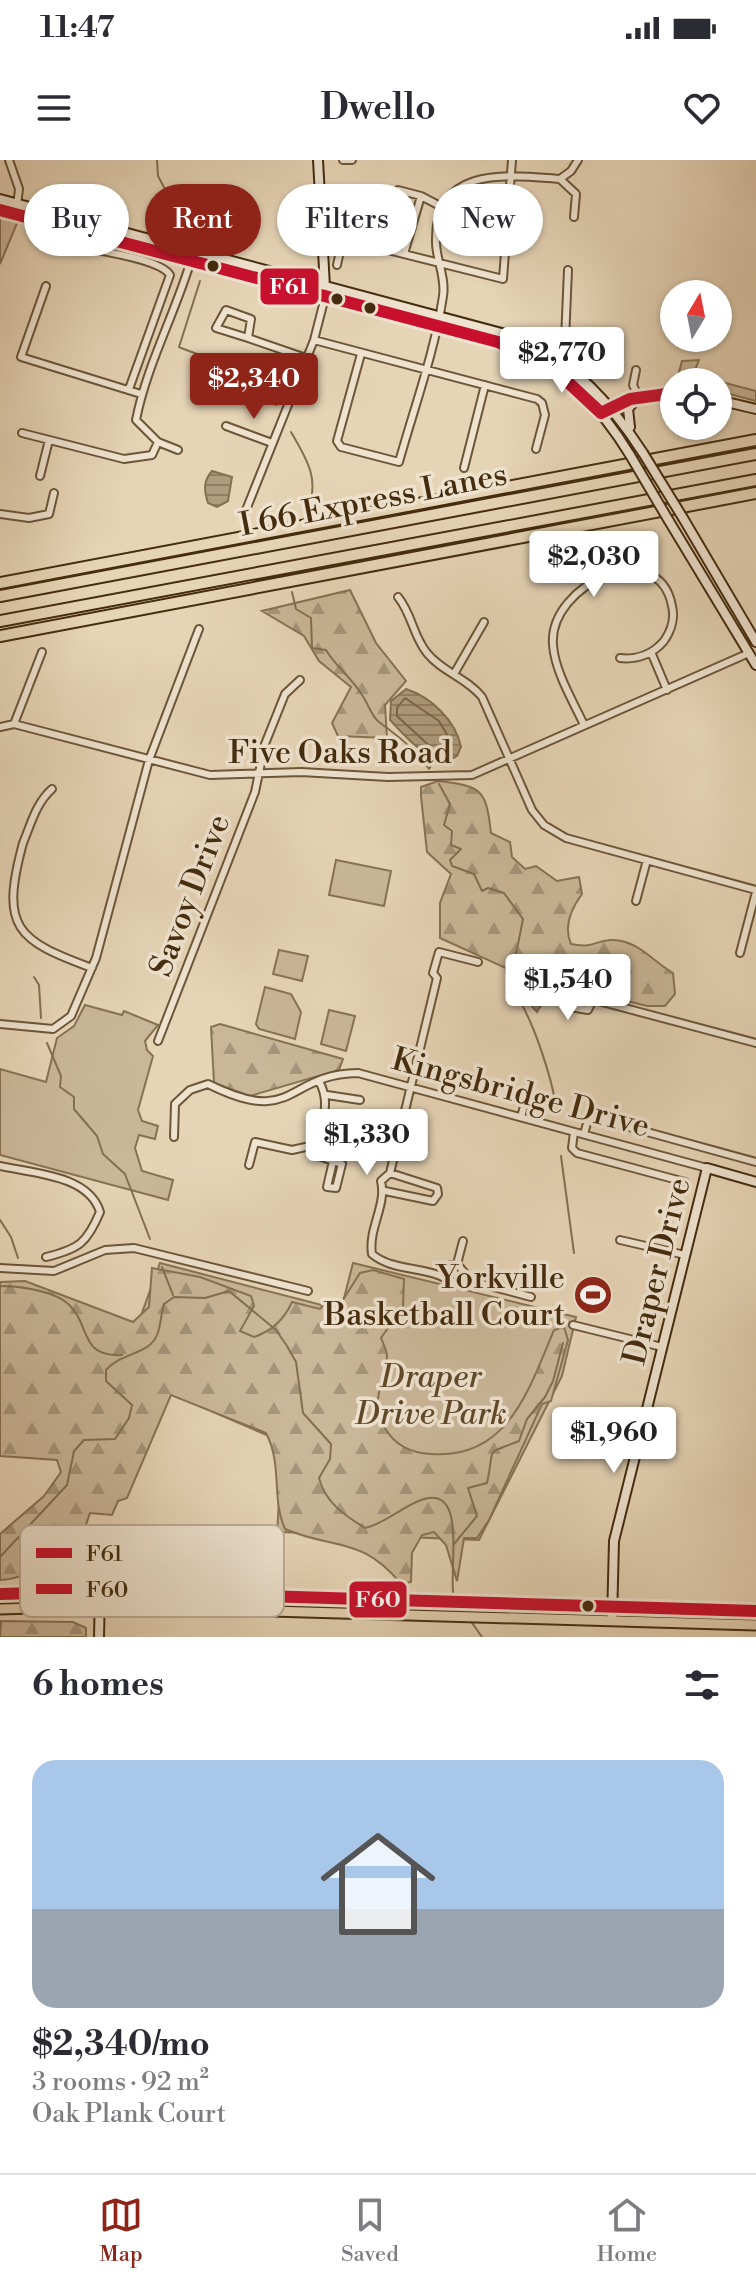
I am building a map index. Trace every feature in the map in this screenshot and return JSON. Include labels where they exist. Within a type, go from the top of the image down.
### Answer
[{"type":"highway","points":[[0,583],[756,440]]},
{"type":"highway","name":"I 66 Express Lanes","points":[[0,596],[756,454]]},
{"type":"highway","name":"I 66 Express Lanes","points":[[0,621],[756,480]]},
{"type":"highway","points":[[0,636],[756,493]]},
{"type":"main road","points":[[318,160],[320,184]]},
{"type":"main road","points":[[0,199],[145,237]]},
{"type":"main road","points":[[0,210],[436,325],[529,354],[567,379],[601,413],[752,650],[756,665]]},
{"type":"main road","points":[[216,256],[506,332],[556,357],[611,406],[634,438],[756,642]]},
{"type":"main road","points":[[324,256],[325,297]]},
{"type":"main road","points":[[601,413],[638,396],[660,394]]},
{"type":"main road","points":[[634,438],[627,414],[638,396]]},
{"type":"main road","points":[[732,403],[756,409]]},
{"type":"main road","name":"Kingsbridge Drive","points":[[707,1168],[756,1182]]},
{"type":"main road","name":"Draper Drive","points":[[612,1621],[615,1540],[707,1168]]},
{"type":"main road","points":[[0,1594],[20,1593]]},
{"type":"main road","points":[[284,1598],[375,1601],[497,1620],[756,1625]]},
{"type":"main road","points":[[375,1601],[376,1616]]},
{"type":"main road","points":[[284,1613],[426,1617],[439,1610],[486,1605],[756,1611]]},
{"type":"main road","points":[[0,1609],[20,1608]]},
{"type":"street","points":[[9,160],[18,184],[16,214]]},
{"type":"street","points":[[343,160],[352,160]]},
{"type":"street","points":[[412,256],[503,279],[512,160]]},
{"type":"street","points":[[560,179],[571,171],[578,160]]},
{"type":"street","points":[[468,184],[473,180],[511,175],[560,179],[576,194],[574,217]]},
{"type":"street","points":[[417,195],[433,202]]},
{"type":"street","points":[[417,210],[421,196]]},
{"type":"street","points":[[119,256],[166,269],[170,275],[129,389]]},
{"type":"street","points":[[178,450],[158,442],[136,420],[141,394],[177,308],[192,256]]},
{"type":"street","points":[[337,265],[339,256]]},
{"type":"street","points":[[361,354],[337,441],[341,447],[399,462],[439,314],[444,285],[438,256]]},
{"type":"street","points":[[556,357],[565,340],[568,270]]},
{"type":"street","points":[[46,286],[21,357],[141,394]]},
{"type":"street","points":[[244,515],[314,340],[325,297]]},
{"type":"street","points":[[248,338],[251,319],[226,310],[216,328],[306,358]]},
{"type":"street","points":[[314,340],[542,403],[545,415],[536,449]]},
{"type":"street","points":[[636,370],[633,385],[638,396]]},
{"type":"street","points":[[464,468],[485,385]]},
{"type":"street","points":[[226,426],[272,443]]},
{"type":"street","points":[[22,433],[124,459],[152,455],[158,442]]},
{"type":"street","points":[[40,476],[49,440]]},
{"type":"street","points":[[0,514],[29,518],[49,514],[54,493]]},
{"type":"street","points":[[584,725],[553,647],[556,622],[569,599],[584,587],[619,572],[632,570],[653,577],[668,593],[673,615],[666,638],[651,652],[631,659],[620,658]]},
{"type":"street","points":[[398,597],[407,608],[424,649],[482,697],[532,810],[552,832],[756,891],[740,953]]},
{"type":"street","points":[[454,674],[484,622]]},
{"type":"street","points":[[0,1024],[53,1029],[71,1016],[92,968],[149,760],[199,629]]},
{"type":"street","name":"Five Oaks Road","points":[[0,727],[14,724],[210,775],[261,773],[458,777],[472,775],[510,760],[752,650]]},
{"type":"street","points":[[14,724],[42,652]]},
{"type":"street","points":[[651,652],[667,690]]},
{"type":"street","name":"Savoy Drive","points":[[158,1041],[261,773],[265,744],[285,694],[300,680]]},
{"type":"street","points":[[52,789],[40,801],[11,874],[9,907],[17,927],[33,944],[92,968]]},
{"type":"street","points":[[636,901],[647,860]]},
{"type":"street","points":[[478,962],[439,952],[433,973],[437,978],[412,1070],[411,1087],[390,1173],[381,1181],[385,1191],[370,1242],[372,1254],[388,1262],[445,1274],[452,1283],[463,1279],[531,1297]]},
{"type":"street","points":[[593,999],[756,1043]]},
{"type":"street","points":[[412,1070],[526,1099],[521,1117]]},
{"type":"street","name":"Kingsbridge Drive","points":[[174,1137],[175,1104],[190,1090],[208,1084],[240,1099],[266,1103],[287,1099],[319,1081],[358,1073],[707,1168]]},
{"type":"street","points":[[310,1146],[325,1112],[327,1095],[319,1081]]},
{"type":"street","points":[[327,1095],[360,1100]]},
{"type":"street","points":[[584,1134],[589,1116],[756,1162]]},
{"type":"street","points":[[574,1132],[575,1152],[685,1182]]},
{"type":"street","points":[[249,1165],[255,1142],[292,1150],[310,1146]]},
{"type":"street","points":[[609,1162],[614,1142]]},
{"type":"street","points":[[310,1146],[319,1156],[333,1161]]},
{"type":"street","points":[[667,1178],[672,1158]]},
{"type":"street","points":[[0,1166],[61,1179],[80,1187],[96,1199],[100,1212],[89,1236],[70,1251],[46,1257]]},
{"type":"street","points":[[385,1191],[433,1201],[438,1194],[437,1188],[399,1179],[390,1173]]},
{"type":"street","points":[[395,1191],[399,1179]]},
{"type":"street","points":[[89,1236],[99,1253]]},
{"type":"street","points":[[620,1240],[685,1255]]},
{"type":"street","points":[[457,1264],[463,1241]]},
{"type":"street","points":[[0,1268],[54,1271],[119,1248],[144,1249],[308,1291]]},
{"type":"street","points":[[445,1274],[451,1265],[457,1264]]},
{"type":"street","points":[[457,1264],[464,1272],[463,1279]]},
{"type":"street","points":[[573,1325],[662,1347]]},
{"type":"green space","points":[[0,216],[18,221],[0,264]]},
{"type":"green space","points":[[699,360],[696,368],[680,368],[682,361]]},
{"type":"green space","points":[[732,385],[756,391],[756,401],[732,395]]},
{"type":"green space","points":[[350,590],[376,643],[406,681],[385,705],[387,738],[338,736],[332,723],[351,687],[319,661],[304,636],[262,611]]},
{"type":"green space","points":[[438,781],[464,785],[479,792],[487,807],[491,833],[510,842],[512,857],[525,869],[536,866],[557,881],[579,877],[582,894],[568,924],[571,944],[591,945],[613,940],[638,948],[673,973],[675,994],[665,1006],[647,1006],[554,983],[537,1012],[523,996],[521,975],[440,938],[440,903],[451,874],[427,852],[421,796],[421,787]]},
{"type":"green space","points":[[336,860],[391,871],[384,906],[329,895]]},
{"type":"green space","points":[[279,950],[308,956],[302,981],[273,974]]},
{"type":"green space","points":[[265,987],[291,994],[301,1012],[295,1039],[259,1029],[256,1024]]},
{"type":"green space","points":[[85,1005],[122,1015],[124,1011],[158,1025],[145,1041],[147,1050],[153,1056],[138,1110],[142,1121],[158,1126],[155,1139],[139,1135],[135,1148],[142,1171],[173,1180],[168,1200],[0,1155],[0,1069],[46,1082],[57,1038],[74,1026]]},
{"type":"green space","points":[[329,1010],[355,1016],[346,1051],[321,1044]]},
{"type":"green space","points":[[220,1024],[343,1059],[339,1070],[250,1096],[214,1083],[211,1027]]},
{"type":"green space","name":"Draper Drive Park","points":[[160,1263],[341,1310],[353,1263],[576,1317],[562,1376],[479,1540],[284,1532],[284,1525],[278,1525],[279,1499],[291,1476],[276,1439],[169,1393],[134,1335]]},
{"type":"green space","points":[[152,1268],[200,1277],[251,1296],[254,1306],[240,1331],[254,1337],[277,1324],[292,1302],[320,1309],[326,1302],[341,1303],[360,1273],[373,1270],[404,1279],[403,1307],[381,1338],[387,1356],[378,1409],[385,1428],[394,1440],[411,1450],[431,1454],[457,1453],[479,1445],[497,1433],[524,1397],[554,1330],[564,1327],[568,1340],[551,1401],[542,1404],[489,1520],[477,1538],[464,1538],[457,1581],[446,1545],[434,1532],[422,1535],[412,1553],[411,1582],[401,1584],[387,1569],[360,1551],[285,1529],[279,1506],[274,1458],[266,1433],[171,1395],[127,1498],[118,1501],[112,1515],[90,1513],[86,1525],[20,1525],[20,1576],[0,1580],[0,1534],[44,1496],[61,1472],[57,1460],[0,1456],[0,1282],[25,1281],[133,1322],[149,1307]]},
{"type":"green space","points":[[1,1621],[73,1622],[86,1628],[86,1637],[0,1637]]},
{"type":"water","points":[[212,471],[232,477],[228,501],[217,507],[208,503],[206,494],[206,482]]},
{"type":"water","points":[[406,689],[433,704],[448,719],[461,747],[457,756],[439,759],[430,756],[390,720],[391,701]]},
{"type":"waterway","points":[[157,160],[158,176],[162,184]]},
{"type":"waterway","points":[[200,281],[179,347],[245,375],[257,383],[276,405]]},
{"type":"waterway","points":[[291,432],[312,479],[313,489],[307,510]]},
{"type":"waterway","points":[[292,592],[296,609],[311,618],[312,648],[326,650],[358,689],[376,719],[412,749],[429,769],[434,760]]},
{"type":"waterway","points":[[439,784],[450,804],[444,825],[452,831],[451,845],[461,849],[450,860],[452,866],[474,874],[482,891],[488,888],[504,893],[523,919],[516,954],[506,973],[515,978],[520,1000],[550,1078],[556,1111]]},
{"type":"waterway","points":[[34,977],[39,985],[41,1018]]},
{"type":"waterway","points":[[47,1043],[61,1076],[60,1087],[74,1097],[74,1109],[97,1136],[103,1154],[125,1174],[150,1239]]},
{"type":"waterway","points":[[561,1156],[574,1253]]},
{"type":"waterway","points":[[0,1220],[11,1237],[18,1258]]},
{"type":"waterway","points":[[162,1267],[173,1295]]},
{"type":"waterway","points":[[0,1286],[32,1289],[63,1300],[78,1317],[91,1344],[107,1354],[122,1355]]},
{"type":"waterway","points":[[30,1525],[67,1485],[74,1451],[84,1440],[115,1439],[129,1418],[132,1405],[106,1381],[106,1370],[153,1342],[164,1304],[174,1297],[205,1298],[229,1291],[276,1330],[296,1362],[303,1413],[331,1444],[330,1459],[319,1478],[336,1507],[365,1528],[421,1500],[436,1498],[446,1504],[453,1533],[454,1599]]},
{"type":"waterway","points":[[454,1544],[477,1516],[468,1488],[487,1483],[492,1453],[519,1441],[527,1419],[545,1397],[553,1381],[563,1343]]},
{"type":"waterway","points":[[0,1557],[20,1536]]},
{"type":"waterway","points":[[470,1620],[482,1637]]},
{"type":"transit line","name":"F61","points":[[0,210],[498,342],[556,371],[601,413],[630,399],[660,395]]},
{"type":"transit line","name":"F60","points":[[0,1594],[20,1593]]},
{"type":"transit line","name":"F60","points":[[284,1597],[756,1611]]},
{"type":"place","name":"Yorkville Basketball Court","points":[[593,1295]]}]
